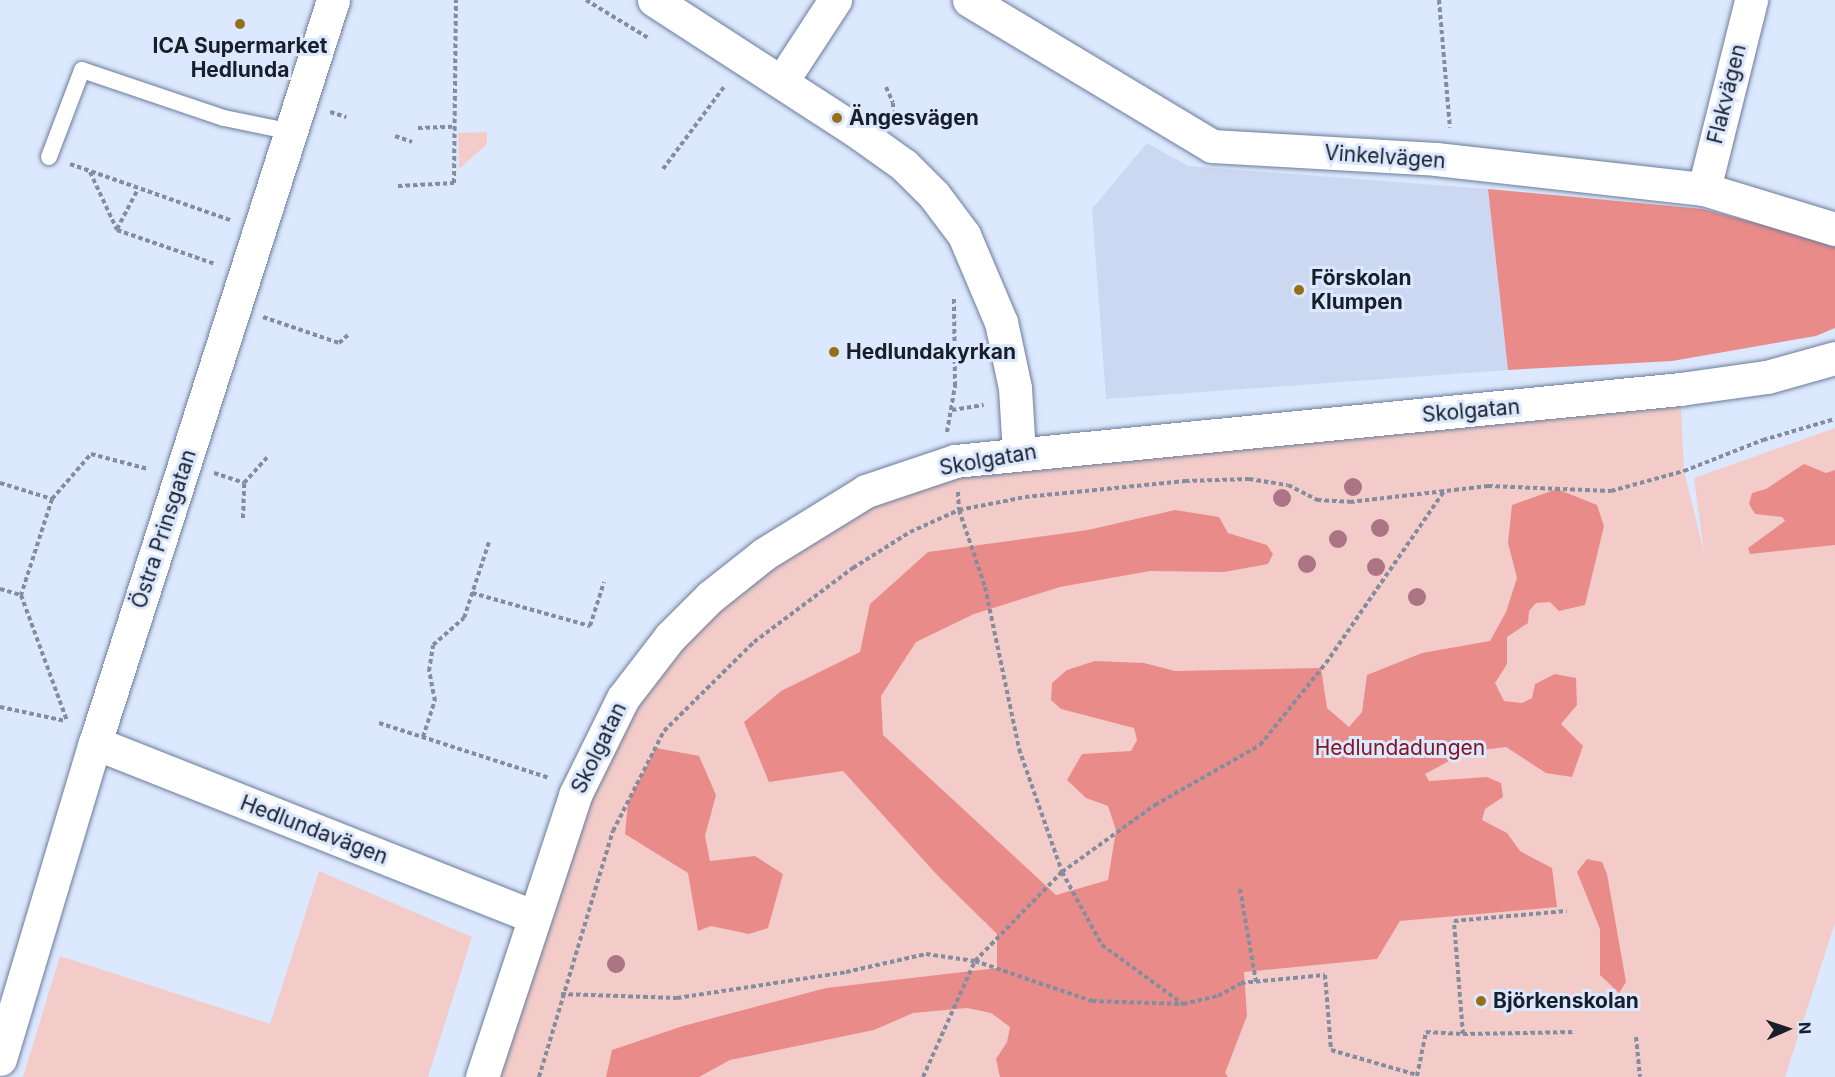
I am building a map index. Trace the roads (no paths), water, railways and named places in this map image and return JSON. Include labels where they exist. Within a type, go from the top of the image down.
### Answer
[{"type":"street","name":"Östra Prinsgatan","points":[[0,1059],[95,743],[333,0]]},
{"type":"street","points":[[654,0],[782,81],[904,165],[964,235],[1001,322],[1015,388],[1019,453]]},
{"type":"street","points":[[782,81],[835,0]]},
{"type":"street","name":"Vinkelvägen","points":[[969,0],[1212,146],[1453,161],[1704,189],[1835,229]]},
{"type":"street","name":"Flakvägen","points":[[1704,189],[1751,0]]},
{"type":"street","name":"Skolgatan","points":[[482,1077],[533,916],[575,795],[623,698],[670,638],[710,597],[764,554],[866,491],[955,461],[1646,393],[1767,377],[1835,358]]},
{"type":"street","name":"Hedlundavägen","points":[[95,743],[533,916]]},
{"type":"lane","points":[[49,157],[82,70],[224,118],[292,132]]},
{"type":"place","name":"ICA Supermarket Hedlunda","points":[[240,24]]},
{"type":"place","name":"Ängesvägen","points":[[837,118]]},
{"type":"place","name":"Förskolan Klumpen","points":[[1299,290]]},
{"type":"place","name":"Hedlundakyrkan","points":[[834,352]]},
{"type":"place","name":"Björkenskolan","points":[[1481,1001]]},
{"type":"park label","name":"Hedlundadungen","points":[[1400,748]]}]
